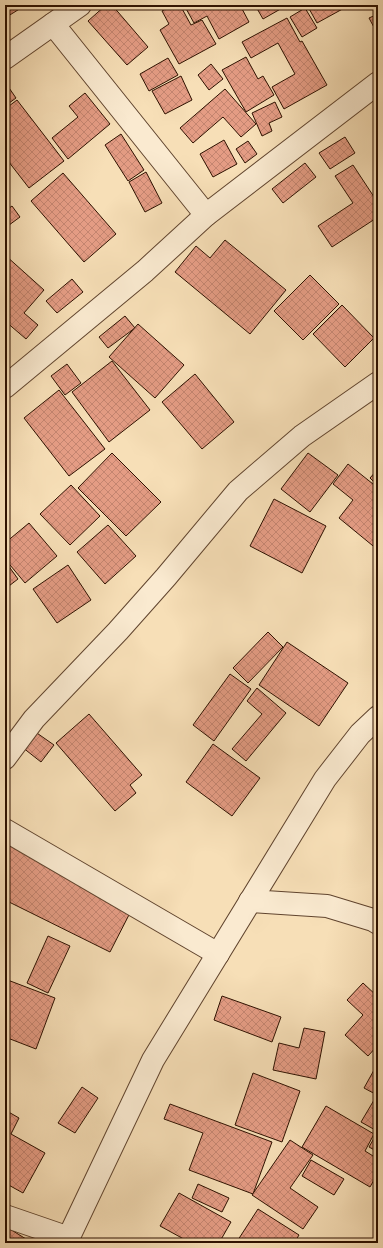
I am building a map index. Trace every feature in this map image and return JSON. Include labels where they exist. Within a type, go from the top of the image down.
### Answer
[{"type":"street","points":[[5,58],[80,5]]},
{"type":"street","points":[[53,24],[206,216]]},
{"type":"street","points":[[5,387],[145,271],[206,216],[378,83]]},
{"type":"street","points":[[5,758],[34,718],[118,631],[166,577],[238,491],[302,436],[378,383]]},
{"type":"street","points":[[5,1216],[67,1240],[153,1060],[325,779],[360,734],[378,717]]},
{"type":"street","points":[[5,830],[218,954]]},
{"type":"street","points":[[250,901],[327,906],[373,920],[378,923]]},
{"type":"building","points":[[5,5],[19,5],[21,8],[5,18]]},
{"type":"building","points":[[106,5],[112,5],[148,47],[127,65],[88,21]]},
{"type":"building","points":[[173,5],[180,5],[191,25],[202,20],[216,44],[179,64],[160,30],[169,24],[162,11]]},
{"type":"building","points":[[184,5],[240,5],[249,22],[219,39],[207,16],[194,23]]},
{"type":"building","points":[[255,5],[283,5],[284,7],[263,19]]},
{"type":"building","points":[[307,5],[348,5],[348,6],[317,23]]},
{"type":"building","points":[[305,8],[317,28],[302,37],[290,17]]},
{"type":"building","points":[[378,14],[378,33],[377,33],[369,18]]},
{"type":"building","points":[[287,18],[327,85],[284,109],[272,87],[295,74],[278,43],[251,58],[242,42]]},
{"type":"building","points":[[246,57],[258,79],[263,76],[274,95],[246,112],[222,70]]},
{"type":"building","points":[[168,58],[178,75],[149,91],[140,74]]},
{"type":"building","points":[[211,64],[223,79],[209,90],[198,75]]},
{"type":"building","points":[[181,76],[192,100],[165,114],[152,91]]},
{"type":"building","points":[[5,82],[16,98],[5,106]]},
{"type":"building","points":[[225,89],[256,124],[241,137],[223,117],[193,143],[180,128]]},
{"type":"building","points":[[85,93],[110,124],[68,159],[52,138],[78,117],[69,106]]},
{"type":"building","points":[[17,100],[64,161],[29,188],[5,157],[5,109]]},
{"type":"building","points":[[275,102],[282,117],[269,123],[272,131],[262,136],[252,113]]},
{"type":"building","points":[[121,134],[144,170],[128,181],[105,145]]},
{"type":"building","points":[[345,137],[355,153],[330,169],[319,153]]},
{"type":"building","points":[[224,140],[237,164],[213,177],[200,154]]},
{"type":"building","points":[[248,141],[257,154],[245,163],[236,149]]},
{"type":"building","points":[[305,163],[316,177],[283,203],[272,189]]},
{"type":"building","points":[[353,165],[378,203],[378,217],[332,247],[318,226],[353,203],[335,176]]},
{"type":"building","points":[[146,172],[162,203],[145,212],[129,182]]},
{"type":"building","points":[[63,173],[116,234],[84,262],[31,201]]},
{"type":"building","points":[[12,206],[20,217],[5,228],[5,211]]},
{"type":"building","points":[[225,240],[286,290],[250,334],[175,272],[196,246],[210,258]]},
{"type":"building","points":[[5,255],[44,290],[24,313],[38,325],[26,339],[5,321]]},
{"type":"building","points":[[310,275],[339,304],[303,340],[274,311]]},
{"type":"building","points":[[72,279],[83,292],[57,313],[46,301]]},
{"type":"building","points":[[342,305],[374,338],[345,367],[313,334]]},
{"type":"building","points":[[125,316],[135,328],[108,348],[99,337]]},
{"type":"building","points":[[138,324],[184,365],[155,398],[109,357]]},
{"type":"building","points":[[112,361],[150,410],[109,442],[72,392]]},
{"type":"building","points":[[67,364],[81,383],[65,395],[51,376]]},
{"type":"building","points":[[195,374],[234,422],[202,449],[162,402]]},
{"type":"building","points":[[59,390],[105,449],[69,476],[24,418]]},
{"type":"building","points":[[112,453],[161,502],[126,536],[78,488]]},
{"type":"building","points":[[308,453],[338,475],[310,512],[281,489]]},
{"type":"building","points":[[348,464],[378,488],[378,550],[339,518],[353,500],[333,484]]},
{"type":"building","points":[[378,469],[378,486],[370,478]]},
{"type":"building","points":[[71,485],[100,516],[70,545],[40,514]]},
{"type":"building","points":[[274,499],[326,526],[302,573],[250,546]]},
{"type":"building","points":[[29,523],[57,556],[25,583],[5,559],[5,543]]},
{"type":"building","points":[[108,525],[136,556],[105,584],[77,552]]},
{"type":"building","points":[[5,561],[18,579],[5,589]]},
{"type":"building","points":[[68,565],[91,600],[57,623],[33,589]]},
{"type":"building","points":[[268,632],[283,647],[248,683],[233,668]]},
{"type":"building","points":[[287,642],[348,683],[319,726],[259,685]]},
{"type":"building","points":[[230,674],[251,689],[214,741],[193,725]]},
{"type":"building","points":[[257,688],[286,713],[246,761],[232,749],[262,714],[247,701]]},
{"type":"building","points":[[89,714],[142,775],[130,785],[136,793],[115,811],[56,743]]},
{"type":"building","points":[[34,731],[54,745],[41,762],[22,747]]},
{"type":"building","points":[[213,744],[260,778],[232,816],[186,782]]},
{"type":"building","points":[[7,844],[133,907],[110,952],[5,900],[5,848]]},
{"type":"building","points":[[48,936],[70,946],[48,993],[27,983]]},
{"type":"building","points":[[5,979],[55,998],[36,1049],[5,1037],[8,1023],[5,1022]]},
{"type":"building","points":[[363,983],[378,997],[378,1045],[368,1056],[345,1035],[363,1015],[347,1000]]},
{"type":"building","points":[[222,996],[281,1017],[272,1042],[214,1020]]},
{"type":"building","points":[[304,1028],[325,1032],[316,1079],[273,1070],[279,1043],[299,1048]]},
{"type":"building","points":[[374,1070],[378,1073],[377,1131],[361,1122],[377,1095],[364,1088]]},
{"type":"building","points":[[253,1073],[300,1091],[282,1142],[235,1125]]},
{"type":"building","points":[[82,1087],[98,1098],[75,1133],[58,1123]]},
{"type":"building","points":[[170,1104],[272,1142],[253,1194],[189,1170],[203,1133],[164,1119]]},
{"type":"building","points":[[326,1106],[374,1134],[365,1151],[378,1159],[378,1173],[370,1187],[302,1147]]},
{"type":"building","points":[[5,1110],[19,1118],[11,1134],[45,1153],[23,1193],[5,1183]]},
{"type":"building","points":[[378,1133],[378,1152],[369,1147]]},
{"type":"building","points":[[290,1140],[313,1155],[290,1188],[318,1207],[303,1229],[252,1195]]},
{"type":"building","points":[[311,1160],[344,1179],[334,1195],[302,1176]]},
{"type":"building","points":[[198,1184],[229,1198],[222,1212],[192,1198]]},
{"type":"building","points":[[179,1193],[231,1222],[219,1243],[191,1243],[160,1226]]},
{"type":"building","points":[[258,1209],[299,1235],[294,1243],[236,1243]]},
{"type":"building","points":[[5,1226],[26,1239],[23,1243],[5,1243]]}]
